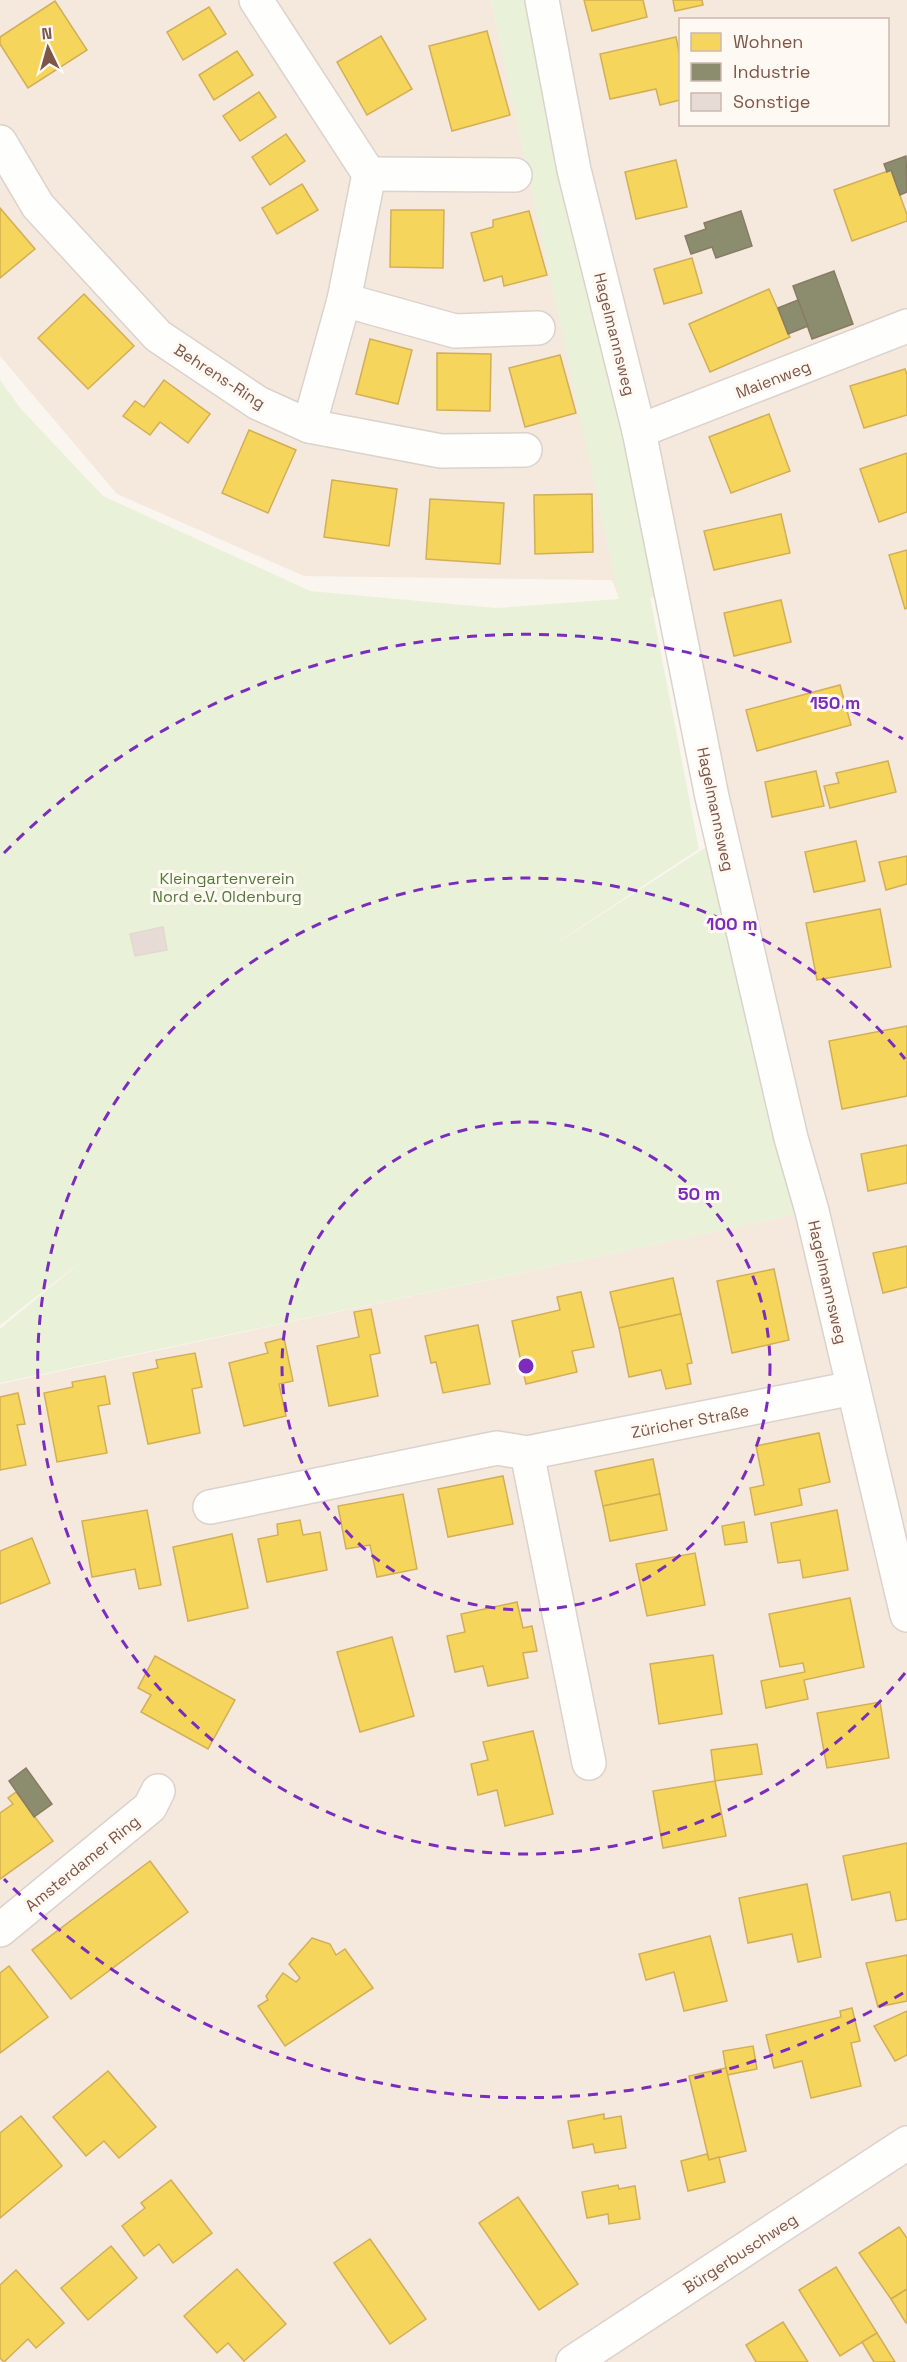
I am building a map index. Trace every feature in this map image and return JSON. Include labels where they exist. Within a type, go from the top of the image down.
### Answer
[{"type":"street","points":[[256,0],[369,174],[344,300],[309,426]]},
{"type":"street","name":"Hagelmannsweg","points":[[542,0],[574,170],[639,431],[712,797],[791,1138],[812,1211],[907,1615]]},
{"type":"street","name":"Behrens-Ring","points":[[0,141],[38,206],[159,336],[258,403],[309,426],[441,451],[525,450]]},
{"type":"street","points":[[369,174],[515,175]]},
{"type":"street","points":[[344,300],[455,330],[538,328]]},
{"type":"street","name":"Maienweg","points":[[639,431],[907,326]]},
{"type":"street","name":"Züricher Straße","points":[[210,1507],[497,1448],[527,1453],[853,1388]]},
{"type":"street","points":[[527,1453],[590,1763]]},
{"type":"street","name":"Amsterdamer Ring","points":[[0,1930],[150,1807],[158,1791]]},
{"type":"street","name":"Bürgerbuschweg","points":[[573,2362],[907,2143]]},
{"type":"shaded area","points":[[0,0],[491,0],[620,599],[542,0],[907,0],[907,2362],[0,2362],[0,1384],[811,1211],[672,596],[620,600],[612,580],[304,576],[117,494],[0,356]]},
{"type":"green space","name":"Kleingartenverein Nord e.V. Oldenburg","points":[[491,0],[542,0],[672,595],[650,597],[699,849],[538,955],[722,837],[812,1211],[0,1383],[0,1329],[82,1261],[0,1325],[0,380],[21,409],[103,496],[310,591],[496,608],[619,599]]},
{"type":"building: Wohnen","points":[[584,0],[643,0],[647,17],[592,31]]},
{"type":"building: Wohnen","points":[[673,0],[702,0],[703,5],[675,11]]},
{"type":"building: Wohnen","points":[[55,1],[87,50],[28,88],[0,44],[0,37]]},
{"type":"building: Wohnen","points":[[209,7],[226,34],[183,60],[167,32]]},
{"type":"building: Wohnen","points":[[487,31],[510,115],[452,131],[429,46]]},
{"type":"building: Wohnen","points":[[381,36],[412,89],[367,115],[337,62]]},
{"type":"building: Wohnen","points":[[676,37],[679,52],[679,100],[660,105],[656,89],[610,99],[600,54]]},
{"type":"building: Wohnen","points":[[237,51],[253,75],[214,100],[199,75]]},
{"type":"building: Wohnen","points":[[259,92],[276,117],[240,141],[223,116]]},
{"type":"building: Wohnen","points":[[286,134],[305,161],[270,185],[252,157]]},
{"type":"building: Wohnen","points":[[676,160],[687,207],[636,219],[625,172]]},
{"type":"building: Wohnen","points":[[891,170],[907,221],[852,241],[834,190]]},
{"type":"building: Wohnen","points":[[302,184],[318,210],[277,234],[262,208]]},
{"type":"building: Wohnen","points":[[0,208],[35,249],[0,278]]},
{"type":"building: Wohnen","points":[[391,210],[444,210],[443,268],[390,267]]},
{"type":"building: Wohnen","points":[[529,211],[547,275],[504,286],[502,276],[484,281],[471,233],[493,227],[493,220]]},
{"type":"building: Wohnen","points":[[692,258],[702,293],[664,304],[654,269]]},
{"type":"building: Wohnen","points":[[769,289],[790,337],[710,372],[689,324]]},
{"type":"building: Wohnen","points":[[84,294],[134,346],[88,389],[38,338]]},
{"type":"building: Wohnen","points":[[370,339],[412,350],[398,404],[356,394]]},
{"type":"building: Wohnen","points":[[437,353],[491,354],[490,411],[437,410]]},
{"type":"building: Wohnen","points":[[560,355],[576,413],[525,427],[509,368]]},
{"type":"building: Wohnen","points":[[905,369],[907,415],[864,428],[850,386]]},
{"type":"building: Wohnen","points":[[164,380],[210,414],[188,443],[160,422],[150,435],[123,416],[135,401],[144,407]]},
{"type":"building: Wohnen","points":[[769,414],[790,471],[731,493],[709,437]]},
{"type":"building: Wohnen","points":[[249,430],[296,450],[268,513],[222,493]]},
{"type":"building: Wohnen","points":[[907,453],[907,512],[879,522],[860,469]]},
{"type":"building: Wohnen","points":[[332,480],[397,489],[389,546],[324,537]]},
{"type":"building: Wohnen","points":[[592,494],[593,552],[535,554],[534,495]]},
{"type":"building: Wohnen","points":[[430,499],[504,503],[500,564],[426,559]]},
{"type":"building: Wohnen","points":[[781,514],[790,553],[714,570],[704,531]]},
{"type":"building: Wohnen","points":[[907,550],[907,608],[905,609],[889,555]]},
{"type":"building: Wohnen","points":[[781,600],[791,642],[734,656],[724,613]]},
{"type":"building: Wohnen","points":[[840,685],[851,725],[757,751],[746,710]]},
{"type":"building: Wohnen","points":[[888,761],[896,792],[830,808],[824,786],[839,783],[836,773]]},
{"type":"building: Wohnen","points":[[816,771],[824,806],[772,817],[765,782]]},
{"type":"building: Wohnen","points":[[856,841],[865,881],[814,892],[805,852]]},
{"type":"building: Wohnen","points":[[907,856],[907,884],[886,890],[879,862]]},
{"type":"building: Wohnen","points":[[880,909],[891,967],[817,980],[806,923]]},
{"type":"building: Wohnen","points":[[907,1026],[907,1096],[842,1109],[829,1041]]},
{"type":"building: Wohnen","points":[[907,1145],[907,1183],[868,1191],[861,1154]]},
{"type":"building: Wohnen","points":[[907,1246],[907,1287],[883,1293],[873,1253]]},
{"type":"building: Wohnen","points":[[774,1269],[789,1340],[732,1353],[717,1281]]},
{"type":"building: Wohnen","points":[[673,1278],[681,1314],[619,1328],[610,1292]]},
{"type":"building: Wohnen","points":[[581,1292],[594,1347],[572,1351],[577,1372],[526,1384],[512,1321],[560,1310],[557,1297]]},
{"type":"building: Wohnen","points":[[371,1309],[380,1353],[370,1355],[378,1396],[329,1406],[317,1346],[359,1337],[354,1312]]},
{"type":"building: Wohnen","points":[[681,1314],[692,1363],[687,1364],[691,1384],[666,1389],[661,1370],[629,1377],[619,1328]]},
{"type":"building: Wohnen","points":[[478,1325],[490,1384],[443,1393],[436,1362],[431,1363],[425,1336]]},
{"type":"building: Wohnen","points":[[284,1338],[293,1381],[279,1384],[286,1416],[244,1426],[229,1363],[268,1353],[265,1343]]},
{"type":"building: Wohnen","points":[[195,1353],[202,1387],[192,1389],[200,1433],[148,1444],[133,1373],[158,1368],[156,1360]]},
{"type":"building: Wohnen","points":[[105,1376],[110,1404],[98,1406],[107,1453],[57,1462],[44,1393],[73,1387],[72,1382]]},
{"type":"building: Wohnen","points":[[18,1393],[25,1424],[17,1425],[26,1465],[0,1470],[0,1397]]},
{"type":"building: Wohnen","points":[[819,1433],[830,1482],[799,1489],[802,1505],[755,1515],[750,1488],[764,1485],[756,1446]]},
{"type":"building: Wohnen","points":[[653,1459],[660,1494],[603,1506],[595,1471]]},
{"type":"building: Wohnen","points":[[503,1476],[513,1524],[448,1537],[438,1489]]},
{"type":"building: Wohnen","points":[[403,1494],[417,1569],[377,1577],[370,1545],[346,1549],[338,1506]]},
{"type":"building: Wohnen","points":[[660,1494],[667,1530],[610,1541],[603,1506]]},
{"type":"building: Wohnen","points":[[147,1510],[161,1585],[139,1589],[135,1569],[92,1577],[82,1521]]},
{"type":"building: Wohnen","points":[[837,1510],[848,1570],[803,1578],[800,1560],[778,1563],[771,1523]]},
{"type":"building: Wohnen","points":[[300,1520],[303,1535],[320,1532],[327,1570],[267,1582],[258,1539],[278,1535],[277,1524]]},
{"type":"building: Wohnen","points":[[744,1522],[747,1542],[725,1545],[722,1526]]},
{"type":"building: Wohnen","points":[[232,1534],[248,1608],[188,1621],[173,1547]]},
{"type":"building: Wohnen","points":[[32,1538],[50,1583],[0,1604],[0,1551]]},
{"type":"building: Wohnen","points":[[695,1553],[705,1605],[647,1616],[636,1564]]},
{"type":"building: Wohnen","points":[[850,1598],[864,1667],[804,1680],[808,1699],[766,1708],[761,1681],[805,1672],[803,1663],[780,1667],[769,1614]]},
{"type":"building: Wohnen","points":[[517,1602],[523,1628],[532,1626],[537,1651],[523,1653],[528,1678],[488,1686],[483,1666],[455,1672],[447,1636],[465,1632],[461,1614]]},
{"type":"building: Wohnen","points":[[392,1637],[414,1716],[360,1732],[337,1652]]},
{"type":"building: Wohnen","points":[[713,1655],[722,1714],[659,1724],[650,1664]]},
{"type":"building: Wohnen","points":[[155,1656],[235,1700],[208,1749],[141,1712],[151,1695],[138,1688]]},
{"type":"building: Wohnen","points":[[880,1702],[889,1758],[827,1768],[817,1713]]},
{"type":"building: Wohnen","points":[[533,1731],[553,1814],[505,1826],[497,1790],[478,1795],[471,1764],[488,1760],[483,1742]]},
{"type":"building: Wohnen","points":[[757,1744],[762,1774],[715,1781],[711,1750]]},
{"type":"building: Wohnen","points":[[715,1781],[726,1836],[663,1848],[653,1791]]},
{"type":"building: Wohnen","points":[[16,1792],[53,1841],[0,1879],[0,1813],[13,1804],[8,1798]]},
{"type":"building: Wohnen","points":[[907,1843],[907,1919],[896,1921],[890,1892],[852,1900],[843,1856]]},
{"type":"building: Wohnen","points":[[150,1861],[188,1912],[71,1999],[32,1950]]},
{"type":"building: Wohnen","points":[[807,1884],[821,1957],[798,1962],[792,1934],[748,1943],[739,1898]]},
{"type":"building: Wohnen","points":[[710,1936],[727,2001],[684,2011],[674,1972],[646,1980],[639,1954]]},
{"type":"building: Wohnen","points":[[312,1938],[330,1944],[336,1955],[345,1949],[373,1988],[285,2046],[258,2006],[268,2000],[266,1996],[283,1973],[296,1982],[300,1978],[289,1964]]},
{"type":"building: Wohnen","points":[[907,1955],[907,2001],[878,2007],[866,1963]]},
{"type":"building: Wohnen","points":[[9,1966],[48,2017],[0,2053],[0,1973]]},
{"type":"building: Wohnen","points":[[852,2008],[860,2041],[851,2043],[861,2086],[811,2098],[802,2061],[774,2068],[766,2035],[841,2017],[840,2011]]},
{"type":"building: Wohnen","points":[[907,2011],[907,2055],[895,2061],[874,2026]]},
{"type":"building: Wohnen","points":[[753,2046],[757,2069],[727,2075],[723,2051]]},
{"type":"building: Wohnen","points":[[726,2068],[746,2151],[709,2160],[689,2076]]},
{"type":"building: Wohnen","points":[[108,2071],[156,2127],[119,2158],[104,2141],[86,2156],[53,2117]]},
{"type":"building: Wohnen","points":[[604,2114],[604,2119],[621,2116],[626,2148],[595,2153],[593,2144],[573,2148],[568,2121]]},
{"type":"building: Wohnen","points":[[21,2116],[62,2166],[0,2218],[0,2133]]},
{"type":"building: Wohnen","points":[[707,2154],[709,2160],[719,2157],[725,2182],[688,2191],[681,2161]]},
{"type":"building: Wohnen","points":[[171,2180],[212,2233],[173,2263],[159,2244],[144,2256],[122,2226],[145,2208],[141,2203]]},
{"type":"building: Wohnen","points":[[618,2185],[619,2189],[635,2186],[640,2219],[609,2224],[608,2214],[587,2218],[582,2192]]},
{"type":"building: Wohnen","points":[[518,2197],[578,2284],[539,2310],[479,2223]]},
{"type":"building: Wohnen","points":[[899,2227],[907,2238],[907,2289],[891,2299],[859,2253]]},
{"type":"building: Wohnen","points":[[370,2239],[426,2319],[390,2344],[334,2263]]},
{"type":"building: Wohnen","points":[[111,2246],[137,2278],[88,2320],[61,2288]]},
{"type":"building: Wohnen","points":[[836,2267],[877,2333],[840,2356],[799,2290]]},
{"type":"building: Wohnen","points":[[237,2269],[286,2324],[244,2361],[228,2343],[217,2353],[184,2316]]},
{"type":"building: Wohnen","points":[[16,2270],[64,2323],[36,2348],[28,2339],[4,2362],[0,2358],[0,2285]]},
{"type":"building: Wohnen","points":[[907,2289],[907,2322],[906,2323],[891,2299]]},
{"type":"building: Wohnen","points":[[783,2322],[808,2362],[756,2362],[746,2345]]},
{"type":"building: Wohnen","points":[[877,2333],[895,2362],[874,2362],[862,2342]]},
{"type":"building: Industrie","points":[[906,156],[907,192],[900,195],[891,170],[887,172],[884,164]]},
{"type":"building: Industrie","points":[[741,211],[752,246],[716,258],[712,247],[691,254],[685,236],[706,229],[704,223]]},
{"type":"building: Industrie","points":[[834,271],[853,324],[812,339],[793,286]]},
{"type":"building: Industrie","points":[[798,300],[808,326],[788,334],[778,308]]},
{"type":"building: Industrie","points":[[26,1768],[52,1804],[34,1817],[9,1781]]},
{"type":"building: Sonstige","points":[[163,927],[167,950],[135,956],[130,934]]}]
